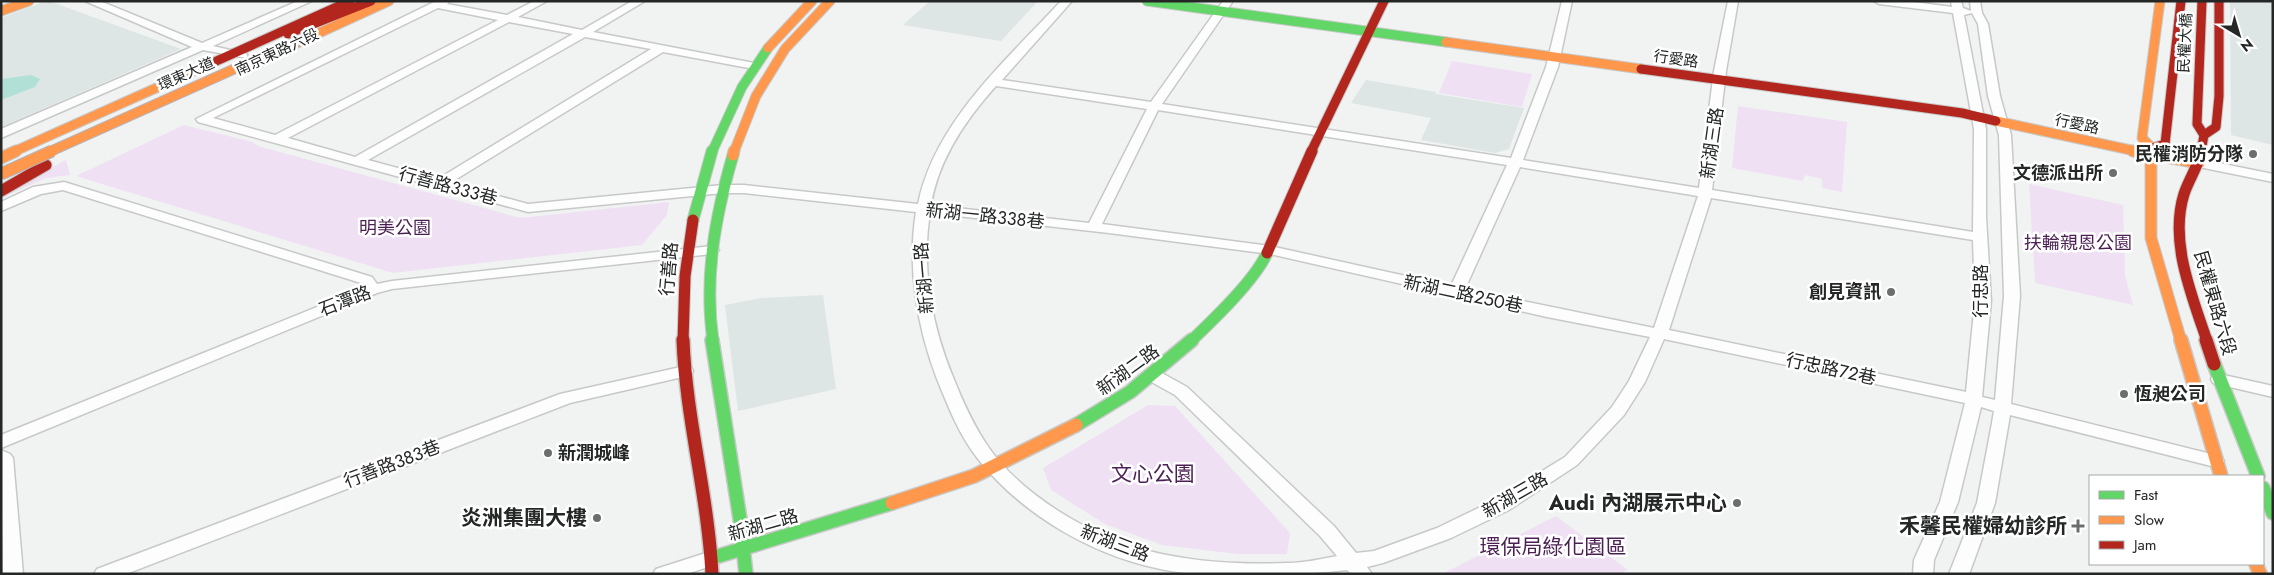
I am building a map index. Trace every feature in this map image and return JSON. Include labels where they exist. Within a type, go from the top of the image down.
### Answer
[{"type":"main road","points":[[1,11],[29,1]]},
{"type":"main road","name":"南京東路六段","points":[[1,158],[350,1]]},
{"type":"main road","name":"環東大道","points":[[1,165],[359,1]]},
{"type":"main road","points":[[288,34],[371,1]]},
{"type":"main road","name":"環東大道","points":[[1,174],[384,1]]},
{"type":"main road","name":"南京東路六段","points":[[1,178],[389,1]]},
{"type":"main road","name":"行善路","points":[[712,566],[703,480],[685,371],[683,310],[686,253],[700,191],[720,129],[754,66],[777,36],[812,1]]},
{"type":"main road","points":[[746,574],[742,530],[720,409],[708,298],[712,250],[723,189],[744,123],[773,65],[807,23],[830,1]]},
{"type":"main road","name":"行愛路","points":[[1147,1],[1224,6],[1368,32],[1978,116],[2199,163]]},
{"type":"main road","name":"新湖二路","points":[[712,566],[743,549],[874,510],[994,468],[1088,419],[1154,376],[1221,312],[1263,262],[1270,250],[1321,131],[1384,1]]},
{"type":"main road","points":[[2160,1],[2142,138],[2151,152],[2151,238],[2218,469]]},
{"type":"main road","name":"民權大橋","points":[[2151,152],[2165,144],[2181,1]]},
{"type":"main road","name":"民權大橋","points":[[2197,87],[2202,1]]},
{"type":"main road","name":"民權東路六段","points":[[2204,135],[2216,127],[2219,96],[2219,1]]},
{"type":"main road","points":[[310,35],[344,13]]},
{"type":"main road","name":"民權東路六段","points":[[2197,87],[2197,124],[2204,135],[2199,163],[2184,195],[2179,238],[2188,283],[2219,379],[2258,475]]},
{"type":"main road","points":[[1,191],[96,136]]},
{"type":"main road","points":[[2264,490],[2273,513]]},
{"type":"street","points":[[90,1],[136,18],[202,47],[261,59]]},
{"type":"street","name":"南京東路六段","points":[[1,134],[307,1]]},
{"type":"street","points":[[276,139],[542,1]]},
{"type":"street","points":[[357,161],[640,1]]},
{"type":"street","name":"新湖一路","points":[[994,468],[960,415],[938,358],[924,306],[919,237],[924,209],[936,167],[966,112],[1067,1]]},
{"type":"street","points":[[1456,292],[1515,162],[1555,57],[1567,1]]},
{"type":"street","name":"新湖三路","points":[[994,468],[1013,487],[1043,510],[1086,535],[1142,557],[1206,568],[1289,571],[1357,568],[1376,558],[1444,533],[1502,505],[1571,461],[1618,411],[1637,382],[1657,334],[1664,323],[1695,230],[1705,192],[1733,1]]},
{"type":"street","points":[[1879,1],[1976,7]]},
{"type":"street","points":[[441,3],[508,19],[754,66]]},
{"type":"street","name":"行善路333巷","points":[[441,3],[202,118],[528,208],[700,191]]},
{"type":"street","points":[[1094,227],[1154,107],[1224,6]]},
{"type":"street","name":"行忠路","points":[[1922,574],[1924,560],[1949,502],[1972,415],[1983,301],[1980,237],[1980,129],[1957,6]]},
{"type":"street","name":"行忠路","points":[[1959,574],[1986,503],[2003,408],[2012,296],[2005,134],[1990,76],[1983,24],[1976,7]]},
{"type":"street","points":[[439,184],[661,48]]},
{"type":"street","points":[[993,82],[1321,131],[1980,237]]},
{"type":"street","points":[[2199,163],[2273,178]]},
{"type":"street","points":[[1,207],[48,187],[64,186],[367,280],[372,290]]},
{"type":"street","name":"新湖一路338巷","points":[[700,191],[744,189],[1094,227],[1270,250]]},
{"type":"street","name":"石潭路","points":[[1,442],[372,290],[392,285],[712,250]]},
{"type":"street","name":"新湖二路250巷","points":[[1270,250],[1456,292],[1657,334]]},
{"type":"street","name":"行忠路72巷","points":[[1657,334],[1691,339],[1973,400],[2218,469]]},
{"type":"street","name":"行善路383巷","points":[[104,574],[566,398],[685,371]]},
{"type":"street","points":[[1154,376],[1181,391],[1327,532],[1357,568]]},
{"type":"street","points":[[2219,379],[2273,392]]},
{"type":"street","points":[[1,456],[4,458],[13,574]]},
{"type":"street","points":[[664,574],[712,566]]},
{"type":"shaded area","points":[[46,1],[181,49],[1,127],[1,18]]},
{"type":"shaded area","points":[[930,1],[1038,1],[1001,41],[903,25]]},
{"type":"shaded area","points":[[2230,1],[2273,1],[2273,145],[2231,135]]},
{"type":"shaded area","points":[[31,75],[40,79],[35,87],[1,100],[1,79]]},
{"type":"shaded area","points":[[1366,80],[1436,92],[1436,94],[1524,108],[1509,149],[1495,153],[1421,140],[1431,118],[1351,103]]},
{"type":"shaded area","points":[[823,295],[836,389],[738,411],[725,305],[762,298]]},
{"type":"green space","points":[[1452,61],[1532,74],[1522,107],[1439,93]]},
{"type":"green space","points":[[1738,106],[1847,122],[1842,192],[1822,188],[1822,179],[1805,175],[1803,181],[1732,168]]},
{"type":"green space","name":"明美公園","points":[[184,125],[253,142],[258,146],[521,218],[669,202],[667,215],[642,245],[393,273],[76,176]]},
{"type":"green space","points":[[66,160],[70,175],[46,178],[1,198],[1,195]]},
{"type":"green space","name":"扶輪親恩公園","points":[[2029,184],[2123,205],[2125,275],[2133,305],[2035,283]]},
{"type":"green space","name":"文心公園","points":[[1148,405],[1175,406],[1290,533],[1287,554],[1237,554],[1162,545],[1105,524],[1051,490],[1043,468]]},
{"type":"green space","name":"環保局綠化園區","points":[[1556,516],[1628,570],[1619,574],[1442,574]]},
{"type":"traffic: fast","points":[[1147,1],[1446,42]]},
{"type":"traffic: fast","points":[[693,220],[704,175],[721,130],[742,87],[768,48]]},
{"type":"traffic: fast","points":[[733,155],[723,190],[712,242],[708,278],[708,303],[718,381],[744,546],[746,574]]},
{"type":"traffic: fast","points":[[1076,425],[1130,392],[1178,353],[1222,309],[1263,262],[1267,253]]},
{"type":"traffic: fast","points":[[2214,364],[2258,475]]},
{"type":"traffic: fast","points":[[2264,490],[2273,513]]},
{"type":"traffic: fast","points":[[712,558],[892,503]]},
{"type":"traffic: slow","points":[[1,11],[29,1]]},
{"type":"traffic: slow","points":[[295,44],[389,1]]},
{"type":"traffic: slow","points":[[768,48],[812,1]]},
{"type":"traffic: slow","points":[[733,155],[756,96],[785,49],[830,1]]},
{"type":"traffic: slow","points":[[2152,148],[2142,138],[2160,1]]},
{"type":"traffic: slow","points":[[1,174],[310,35]]},
{"type":"traffic: slow","points":[[1446,42],[1641,69]]},
{"type":"traffic: slow","points":[[1,158],[212,63]]},
{"type":"traffic: slow","points":[[1996,121],[2121,149],[2199,163]]},
{"type":"traffic: slow","points":[[2152,148],[2150,155],[2151,238],[2221,475]]},
{"type":"traffic: slow","points":[[892,503],[974,476],[1076,425]]},
{"type":"traffic: slow","points":[[2256,565],[2260,574]]},
{"type":"traffic: jam","points":[[212,63],[350,1]]},
{"type":"traffic: jam","points":[[288,34],[371,1]]},
{"type":"traffic: jam","points":[[1267,253],[1323,125],[1384,1]]},
{"type":"traffic: jam","points":[[2152,148],[2165,144],[2181,1]]},
{"type":"traffic: jam","points":[[2202,1],[2197,124],[2204,135],[2199,163],[2184,195],[2179,238],[2188,283],[2214,364]]},
{"type":"traffic: jam","points":[[2204,135],[2216,127],[2219,96],[2219,1]]},
{"type":"traffic: jam","points":[[1641,69],[1962,113],[1996,121]]},
{"type":"traffic: jam","points":[[1,191],[46,165]]},
{"type":"traffic: jam","points":[[693,220],[683,295],[683,352],[708,523],[712,574]]},
{"type":"place","name":"民權消防分隊","points":[[2253,154]]},
{"type":"place","name":"文德派出所","points":[[2113,173]]},
{"type":"place","name":"創見資訊","points":[[1891,292]]},
{"type":"place","name":"恆昶公司","points":[[2124,394]]},
{"type":"place","name":"新潤城峰","points":[[548,453]]},
{"type":"place","name":"Audi 內湖展示中心","points":[[1737,503]]},
{"type":"place","name":"炎洲集團大樓","points":[[597,518]]},
{"type":"place","name":"禾馨民權婦幼診所","points":[[2078,526]]}]
